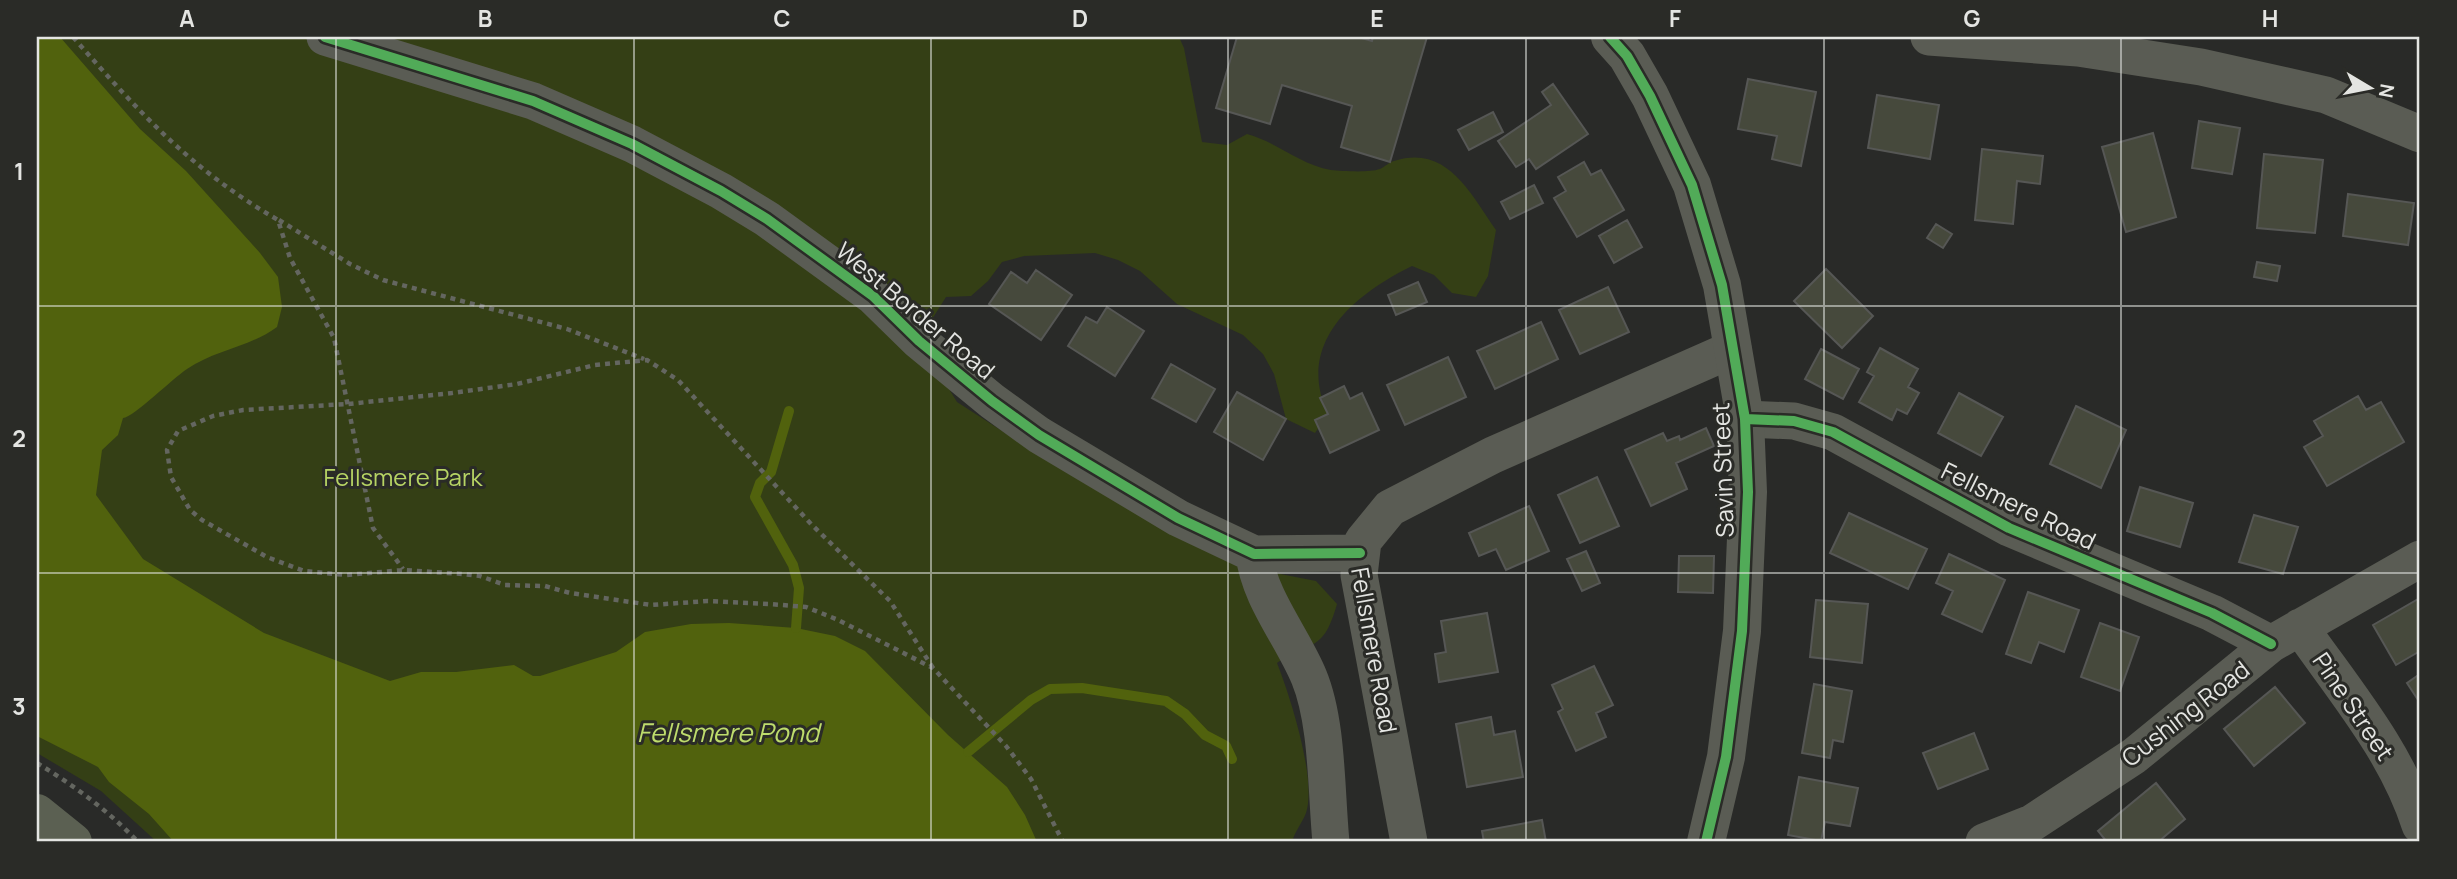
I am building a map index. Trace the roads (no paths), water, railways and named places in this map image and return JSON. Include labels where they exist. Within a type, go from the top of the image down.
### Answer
[{"type":"main road","points":[[37,813],[74,842]]},
{"type":"street","name":"West Border Road","points":[[325,37],[533,101],[632,144],[721,191],[767,219],[873,296],[947,366],[1039,435],[1178,518],[1254,554],[1360,553]]},
{"type":"street","name":"Savin Street","points":[[1610,37],[1627,56],[1650,96],[1692,186],[1713,250],[1745,419],[1748,492],[1742,631],[1726,757],[1706,842]]},
{"type":"street","points":[[1928,37],[2078,48],[2201,67],[2326,95],[2420,134]]},
{"type":"street","name":"Fellsmere Road","points":[[1409,842],[1359,575],[1360,553],[1368,531],[1390,508],[1493,455],[1733,349]]},
{"type":"street","name":"Fellsmere Road","points":[[1745,419],[1794,421],[1833,432],[2009,528],[2257,634],[2286,635]]},
{"type":"street","points":[[1254,554],[1260,582],[1310,679],[1326,765],[1331,842]]},
{"type":"street","name":"Cushing Road","points":[[1984,842],[2038,833],[2286,635],[2420,559]]},
{"type":"street","name":"Pine Street","points":[[2286,635],[2395,764],[2412,797],[2420,825]]},
{"type":"water","name":"Fellsmere Pond","points":[[37,37],[60,37],[140,129],[186,171],[260,253],[278,277],[282,307],[277,327],[267,334],[209,357],[187,369],[136,411],[123,418],[118,435],[102,450],[96,495],[143,559],[264,633],[390,681],[421,672],[456,672],[514,665],[533,676],[540,676],[616,652],[645,632],[691,624],[729,623],[796,628],[835,636],[865,651],[948,735],[1007,787],[1025,815],[1037,842],[174,842],[149,814],[109,782],[98,767],[37,736]]},
{"type":"waterway","points":[[789,411],[771,472],[760,483],[755,497],[793,565],[799,588],[796,628]]},
{"type":"waterway","points":[[968,752],[1031,700],[1050,689],[1082,688],[1166,701],[1185,714],[1205,735],[1226,746],[1232,759]]},
{"type":"park label","name":"Fellsmere Park","points":[[403,476]]}]
